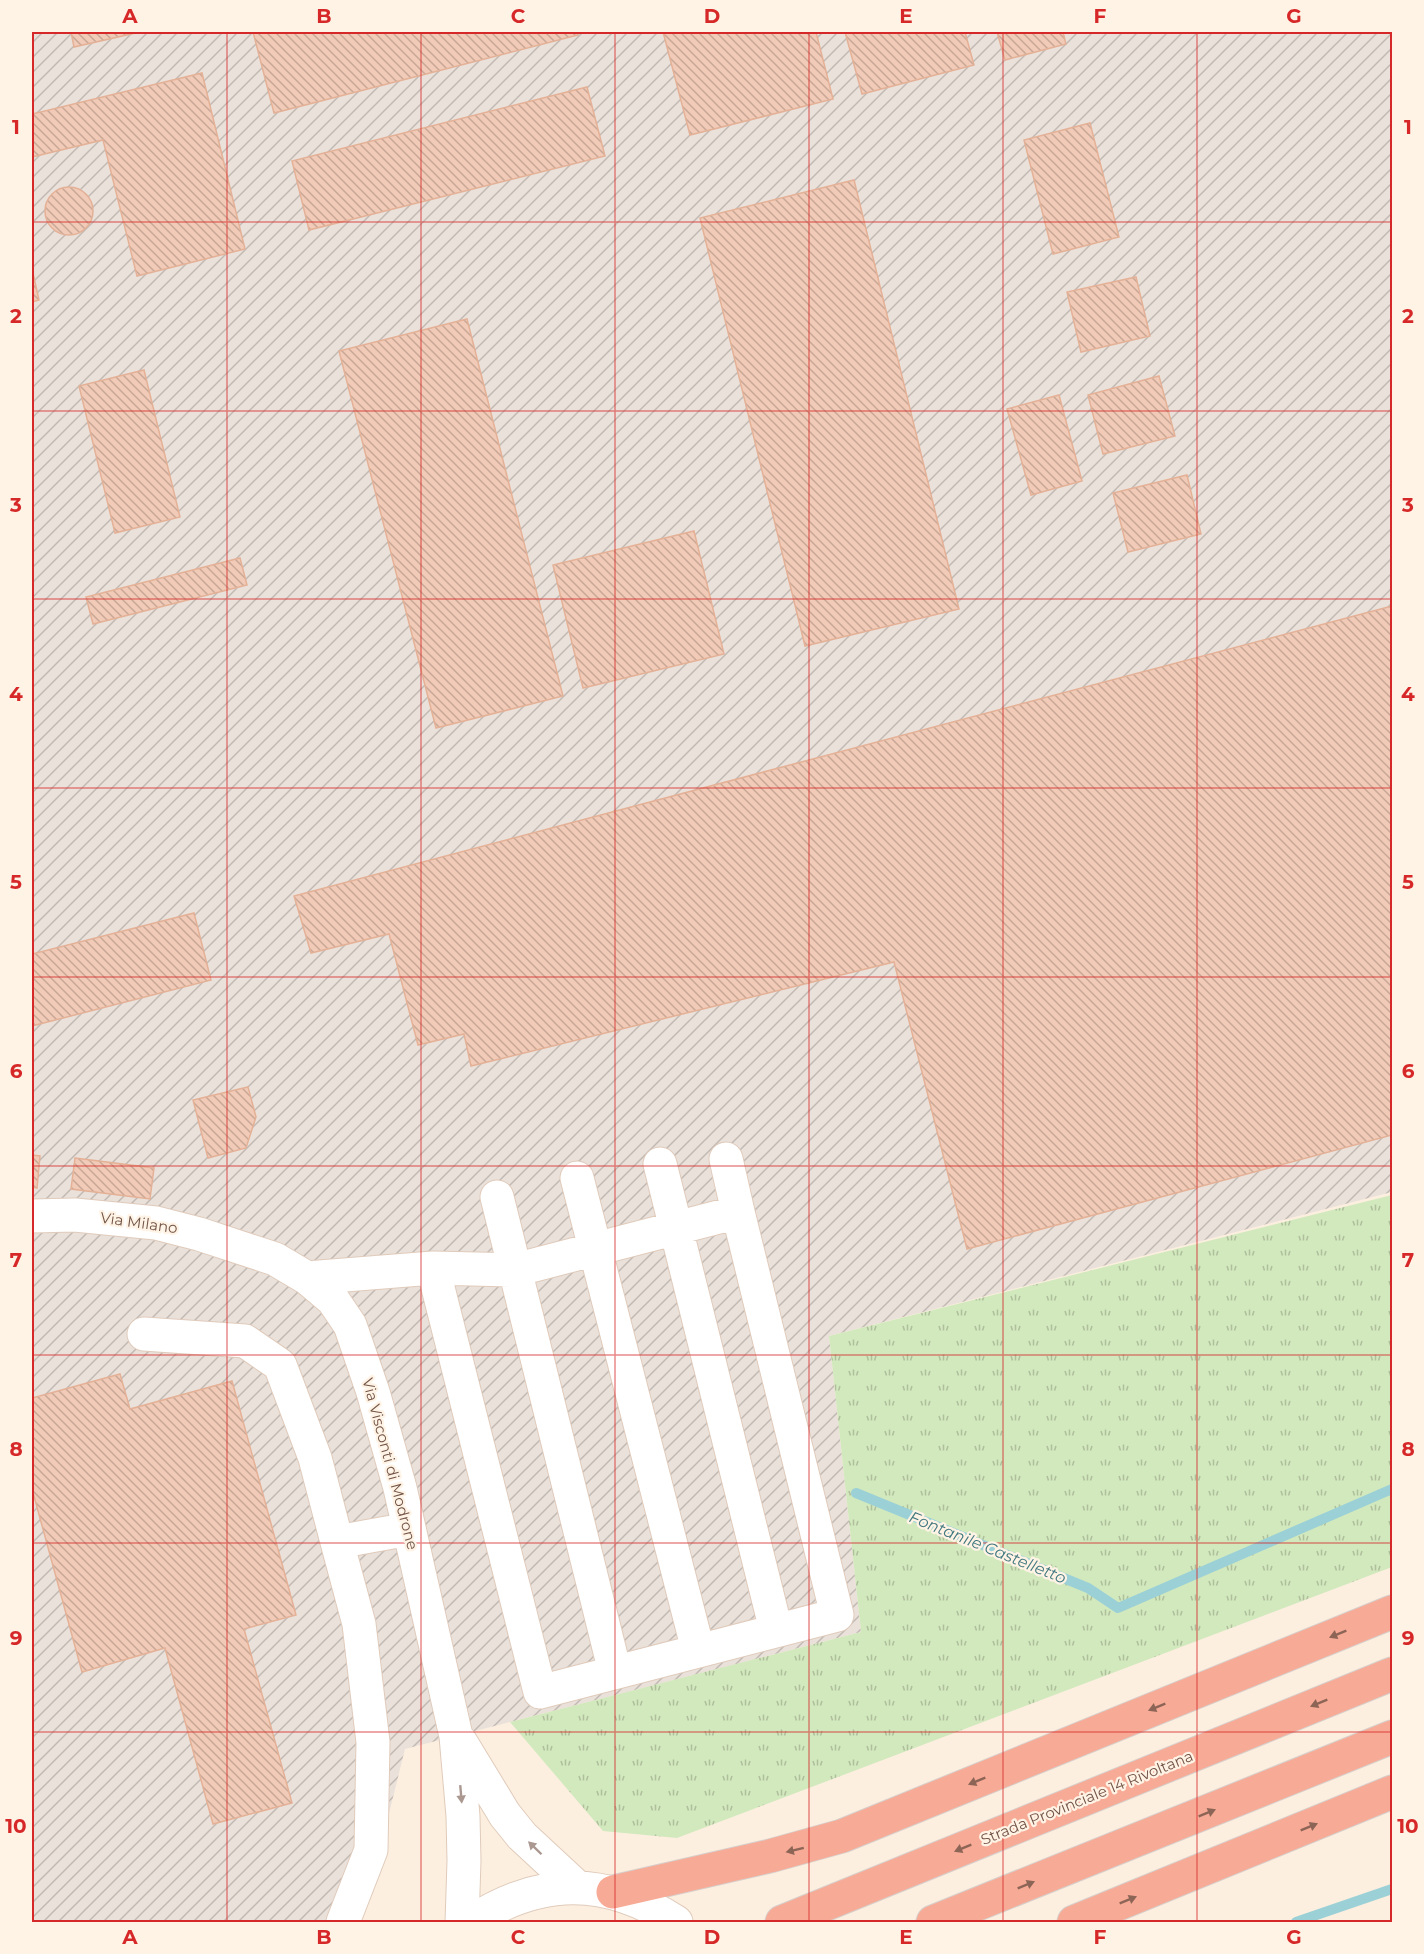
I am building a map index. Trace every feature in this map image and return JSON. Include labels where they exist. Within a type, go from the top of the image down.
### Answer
[{"type":"highway","points":[[612,1892],[770,1856],[842,1836],[1392,1612]]},
{"type":"highway","name":"Strada Provinciale 14 Rivoltana","points":[[782,1923],[1392,1674]]},
{"type":"highway","points":[[933,1923],[1392,1737]]},
{"type":"highway","points":[[1074,1923],[1392,1792]]},
{"type":"street","points":[[433,1268],[540,1692],[837,1615],[726,1159]]},
{"type":"street","points":[[660,1164],[776,1630]]},
{"type":"street","points":[[577,1178],[698,1650]]},
{"type":"street","points":[[497,1197],[615,1672]]},
{"type":"street","points":[[307,1278],[433,1268],[515,1270],[738,1212]]},
{"type":"street","name":"Via Milano","points":[[32,1216],[75,1215],[156,1223],[243,1248]]},
{"type":"street","name":"Via Visconti di Modrone","points":[[243,1248],[275,1259],[307,1278],[333,1300],[350,1325],[373,1392],[409,1529],[456,1736],[463,1816],[462,1923]]},
{"type":"street","points":[[144,1334],[245,1341],[280,1365],[315,1458],[359,1624],[373,1742],[371,1850],[343,1923]]},
{"type":"street","points":[[337,1542],[409,1529]]},
{"type":"street","name":"Via Visconti di Modrone","points":[[456,1736],[511,1822],[529,1843],[578,1888]]},
{"type":"street","points":[[471,1923],[492,1909],[514,1899],[546,1890],[578,1888],[612,1892],[634,1899],[676,1923]]},
{"type":"shaded area","points":[[32,32],[1392,32],[1392,1192],[829,1336],[861,1632],[405,1749],[371,1886],[333,1922],[32,1922]]},
{"type":"green space","points":[[1392,1195],[1392,1567],[677,1838],[603,1831],[510,1722],[861,1632],[829,1336]]},
{"type":"building","points":[[71,32],[140,32],[74,47]]},
{"type":"building","points":[[253,32],[577,32],[578,35],[274,113]]},
{"type":"building","points":[[663,32],[816,32],[833,99],[690,135]]},
{"type":"building","points":[[845,32],[965,32],[974,65],[862,94]]},
{"type":"building","points":[[997,32],[1063,32],[1066,44],[1005,60]]},
{"type":"building","points":[[202,73],[245,249],[137,276],[103,140],[32,157],[32,114]]},
{"type":"building","points":[[587,87],[605,156],[309,230],[292,161]]},
{"type":"building","points":[[1090,123],[1119,237],[1053,254],[1024,140]]},
{"type":"building","points":[[854,180],[959,609],[805,646],[700,218]]},
{"type":"building","points":[[69,187],[86,194],[93,211],[86,228],[69,235],[52,228],[45,211],[52,194]]},
{"type":"building","points":[[32,269],[39,300],[32,302]]},
{"type":"building","points":[[1136,277],[1150,336],[1081,352],[1067,292]]},
{"type":"building","points":[[467,319],[563,696],[436,728],[339,351]]},
{"type":"building","points":[[144,370],[180,517],[115,533],[79,386]]},
{"type":"building","points":[[1159,376],[1175,436],[1103,454],[1088,395]]},
{"type":"building","points":[[1059,395],[1082,481],[1031,495],[1007,409]]},
{"type":"building","points":[[1187,475],[1201,534],[1128,552],[1113,493]]},
{"type":"building","points":[[694,531],[724,654],[583,688],[553,565]]},
{"type":"building","points":[[240,558],[247,585],[93,624],[86,597]]},
{"type":"building","points":[[1392,606],[1392,1135],[967,1249],[894,962],[471,1066],[464,1034],[418,1045],[389,934],[311,953],[294,896]]},
{"type":"building","points":[[194,913],[211,980],[32,1026],[32,954]]},
{"type":"building","points":[[248,1087],[256,1117],[246,1148],[208,1158],[193,1100]]},
{"type":"building","points":[[32,1155],[40,1156],[37,1188],[32,1187]]},
{"type":"building","points":[[75,1158],[154,1168],[150,1199],[71,1189]]},
{"type":"building","points":[[120,1374],[130,1409],[232,1381],[296,1615],[244,1629],[292,1803],[213,1824],[165,1648],[82,1672],[32,1489],[32,1398]]},
{"type":"waterway","name":"Fontanile Castelletto","points":[[856,1493],[1088,1588],[1118,1608],[1392,1489]]},
{"type":"waterway","points":[[1296,1922],[1392,1889]]}]
